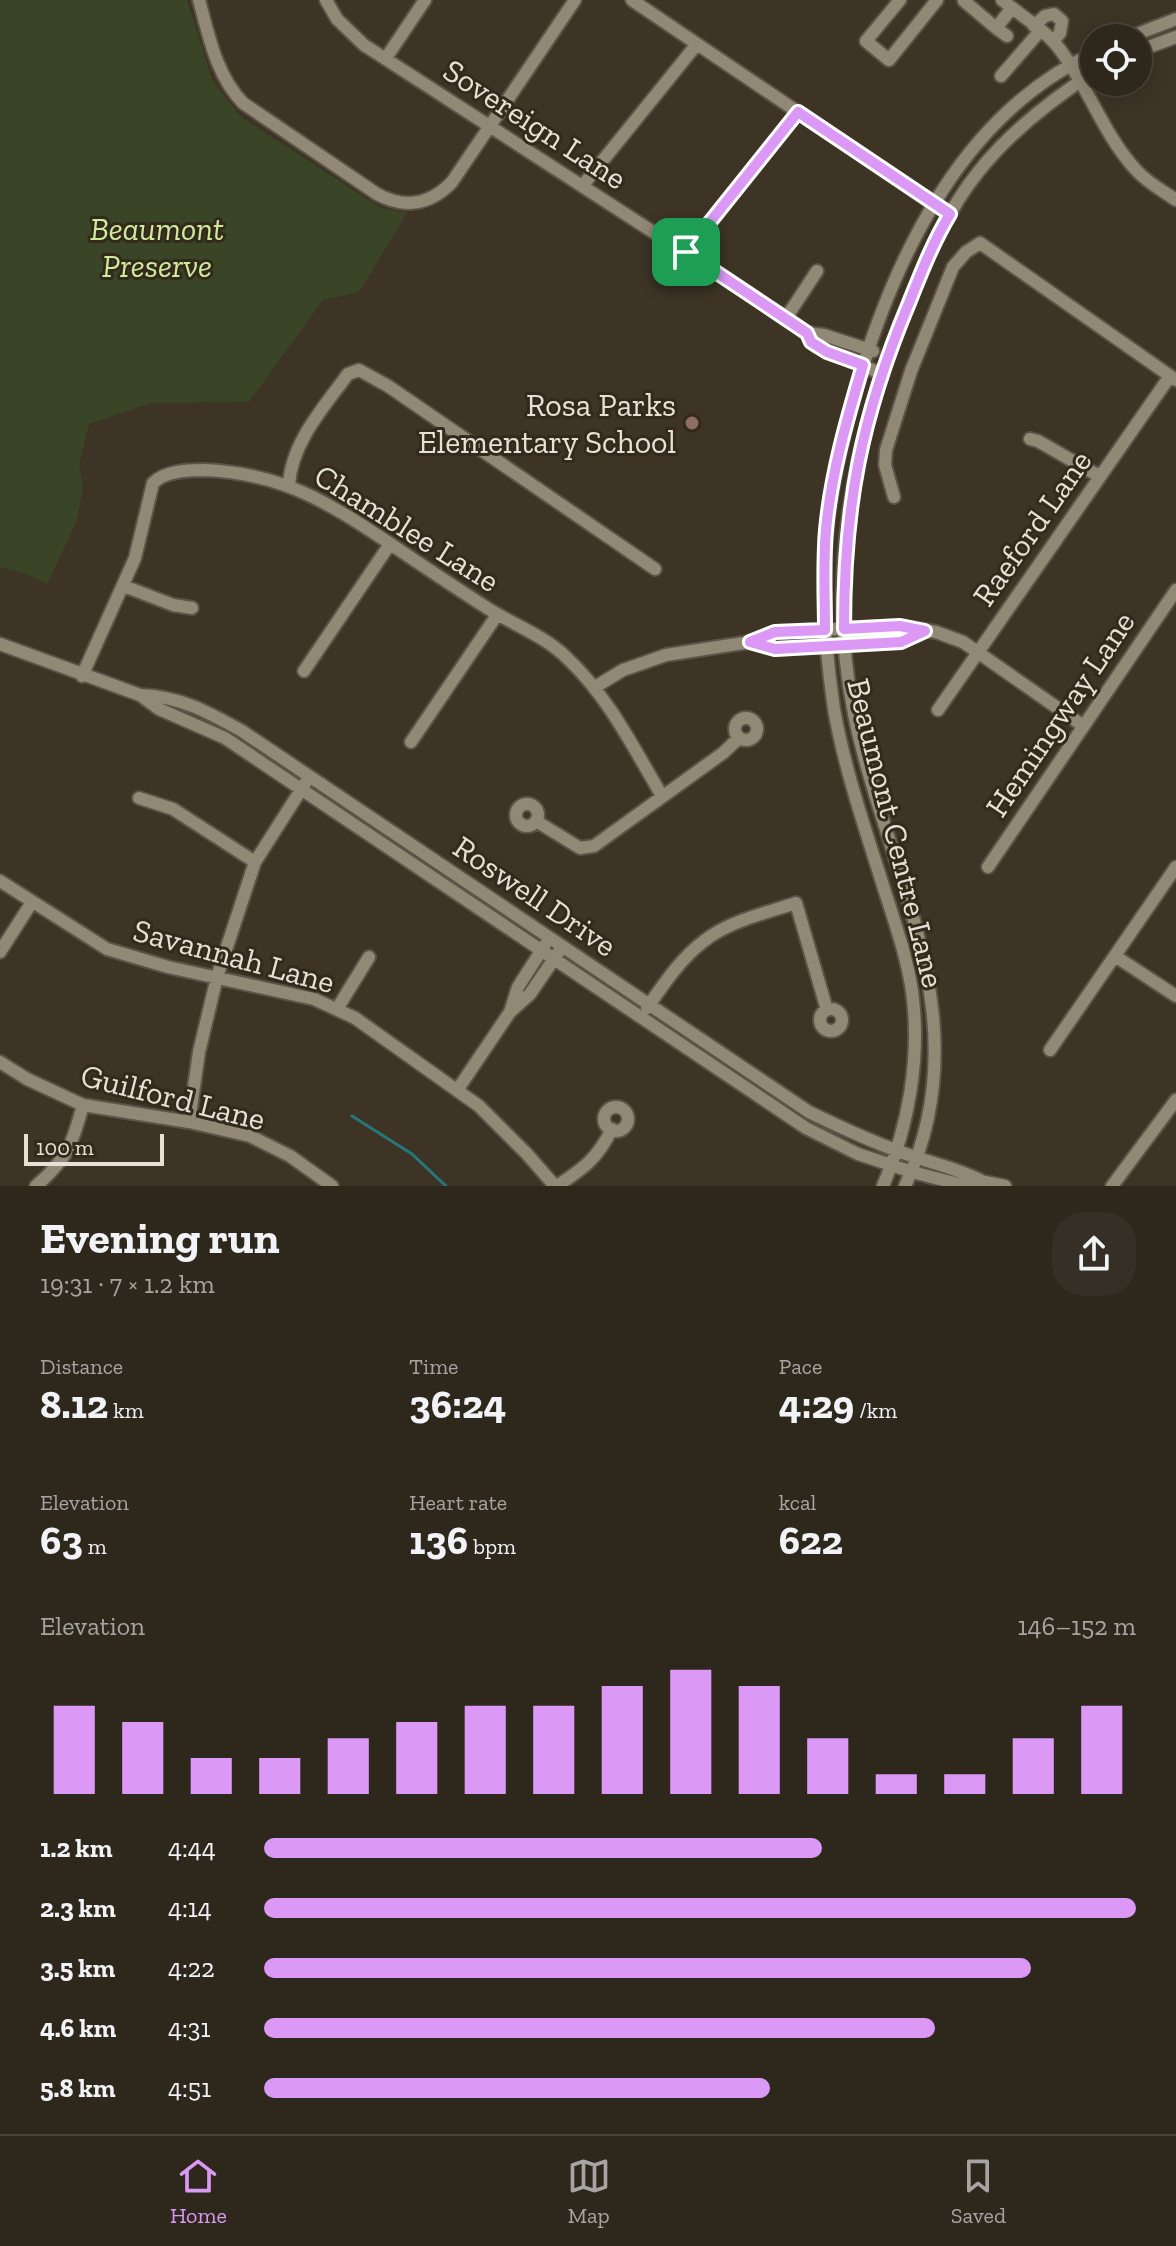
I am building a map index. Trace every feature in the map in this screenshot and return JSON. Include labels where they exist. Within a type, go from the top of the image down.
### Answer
[{"type":"street","points":[[199,0],[221,71],[243,103],[388,200],[407,204],[443,191],[575,0]]},
{"type":"street","name":"Sovereign Lane","points":[[326,0],[349,32],[386,58],[807,333],[824,335],[887,355]]},
{"type":"street","points":[[386,58],[425,0]]},
{"type":"street","points":[[632,0],[950,214]]},
{"type":"street","points":[[900,0],[866,41],[889,60],[937,0]]},
{"type":"street","points":[[964,1],[1007,36]]},
{"type":"street","points":[[993,25],[1006,3],[1053,41],[1080,82]]},
{"type":"street","points":[[1001,76],[1045,16],[1054,14],[1062,21],[1060,33],[1053,41]]},
{"type":"street","points":[[1152,28],[1176,19]]},
{"type":"street","points":[[1152,46],[1176,37]]},
{"type":"street","points":[[583,185],[697,44]]},
{"type":"street","name":"Beaumont Centre Lane","points":[[883,1186],[898,1151],[912,1071],[915,1024],[899,938],[840,738],[825,630],[824,565],[831,496],[843,434],[868,349],[899,267],[934,204],[991,128],[1013,107],[1080,60]]},
{"type":"street","name":"Beaumont Centre Lane","points":[[905,1186],[917,1158],[931,1100],[935,1036],[933,1006],[926,960],[854,713],[844,629],[850,500],[858,455],[880,373],[931,250],[950,214],[977,174],[1009,137],[1080,82]]},
{"type":"street","points":[[1088,96],[1131,164],[1176,200]]},
{"type":"street","points":[[686,252],[798,112]]},
{"type":"street","points":[[894,497],[885,465],[886,450],[911,371],[953,267],[966,252],[980,243],[1173,378]]},
{"type":"street","points":[[786,318],[817,271]]},
{"type":"street","name":"Sovereign Lane","points":[[807,333],[811,342],[827,352],[880,373]]},
{"type":"street","points":[[289,485],[291,464],[305,436],[348,374],[359,370],[388,386],[655,569]]},
{"type":"street","name":"Raeford Lane","points":[[938,710],[1099,476],[1173,378]]},
{"type":"street","points":[[1030,439],[1099,476]]},
{"type":"street","name":"Chamblee Lane","points":[[82,676],[124,586],[142,533],[151,487],[159,477],[172,473],[213,471],[249,475],[289,485],[342,511],[497,615],[540,636],[553,646],[595,687],[662,796]]},
{"type":"street","points":[[304,671],[390,544]]},
{"type":"street","points":[[124,586],[173,605],[192,608]]},
{"type":"street","name":"Hemingway Lane","points":[[988,867],[1176,590]]},
{"type":"street","points":[[411,742],[497,615]]},
{"type":"street","points":[[595,687],[623,670],[666,655],[750,642],[775,632],[900,626],[963,642],[1082,725]]},
{"type":"street","points":[[750,642],[775,649],[901,642],[925,631]]},
{"type":"street","name":"Roswell Drive","points":[[0,644],[82,676],[140,695],[165,696],[212,714],[310,776],[809,1112],[857,1135],[917,1158],[962,1170],[985,1182]]},
{"type":"street","name":"Roswell Drive","points":[[140,695],[159,709],[225,738],[806,1128],[858,1154],[892,1166],[959,1184],[985,1182]]},
{"type":"street","points":[[536,821],[575,846],[590,848],[723,753],[739,738]]},
{"type":"street","points":[[189,1122],[199,1052],[217,977],[255,862],[310,776]]},
{"type":"street","points":[[139,798],[173,809],[255,862]]},
{"type":"street","points":[[1050,1050],[1176,867]]},
{"type":"street","name":"Savannah Lane","points":[[0,881],[107,949],[158,965],[314,999],[355,1018],[458,1089],[493,1118],[556,1186]]},
{"type":"street","points":[[0,952],[32,902]]},
{"type":"street","points":[[641,1018],[674,971],[704,940],[737,923],[796,903],[827,1010]]},
{"type":"street","points":[[510,1012],[518,987],[550,937]]},
{"type":"street","points":[[458,1089],[510,1012],[530,994],[563,945]]},
{"type":"street","points":[[1115,956],[1176,996]]},
{"type":"street","points":[[337,1009],[369,957]]},
{"type":"street","name":"Guilford Lane","points":[[0,1062],[27,1079],[83,1105],[189,1122],[250,1136],[290,1156],[332,1186]]},
{"type":"street","points":[[1112,1186],[1176,1100]]},
{"type":"street","points":[[36,1186],[59,1166],[71,1146],[83,1105]]},
{"type":"street","points":[[556,1186],[592,1162],[612,1129]]},
{"type":"street","points":[[985,1182],[1005,1186]]},
{"type":"green space","name":"Beaumont Preserve","points":[[0,0],[187,0],[212,80],[241,117],[381,208],[407,213],[359,292],[323,300],[249,402],[151,403],[89,424],[79,464],[83,488],[76,523],[47,584],[0,567]]},
{"type":"waterway","points":[[352,1116],[412,1154],[446,1186]]},
{"type":"place","name":"Rosa Parks Elementary School","points":[[692,423]]},
{"type":"route","points":[[798,112],[950,214],[931,250],[880,373],[858,455],[845,557],[844,629],[900,626],[925,631],[901,642],[775,649],[750,642],[775,632],[825,630],[826,529],[843,434],[863,365],[816,346],[807,333],[686,252],[798,112]]}]
